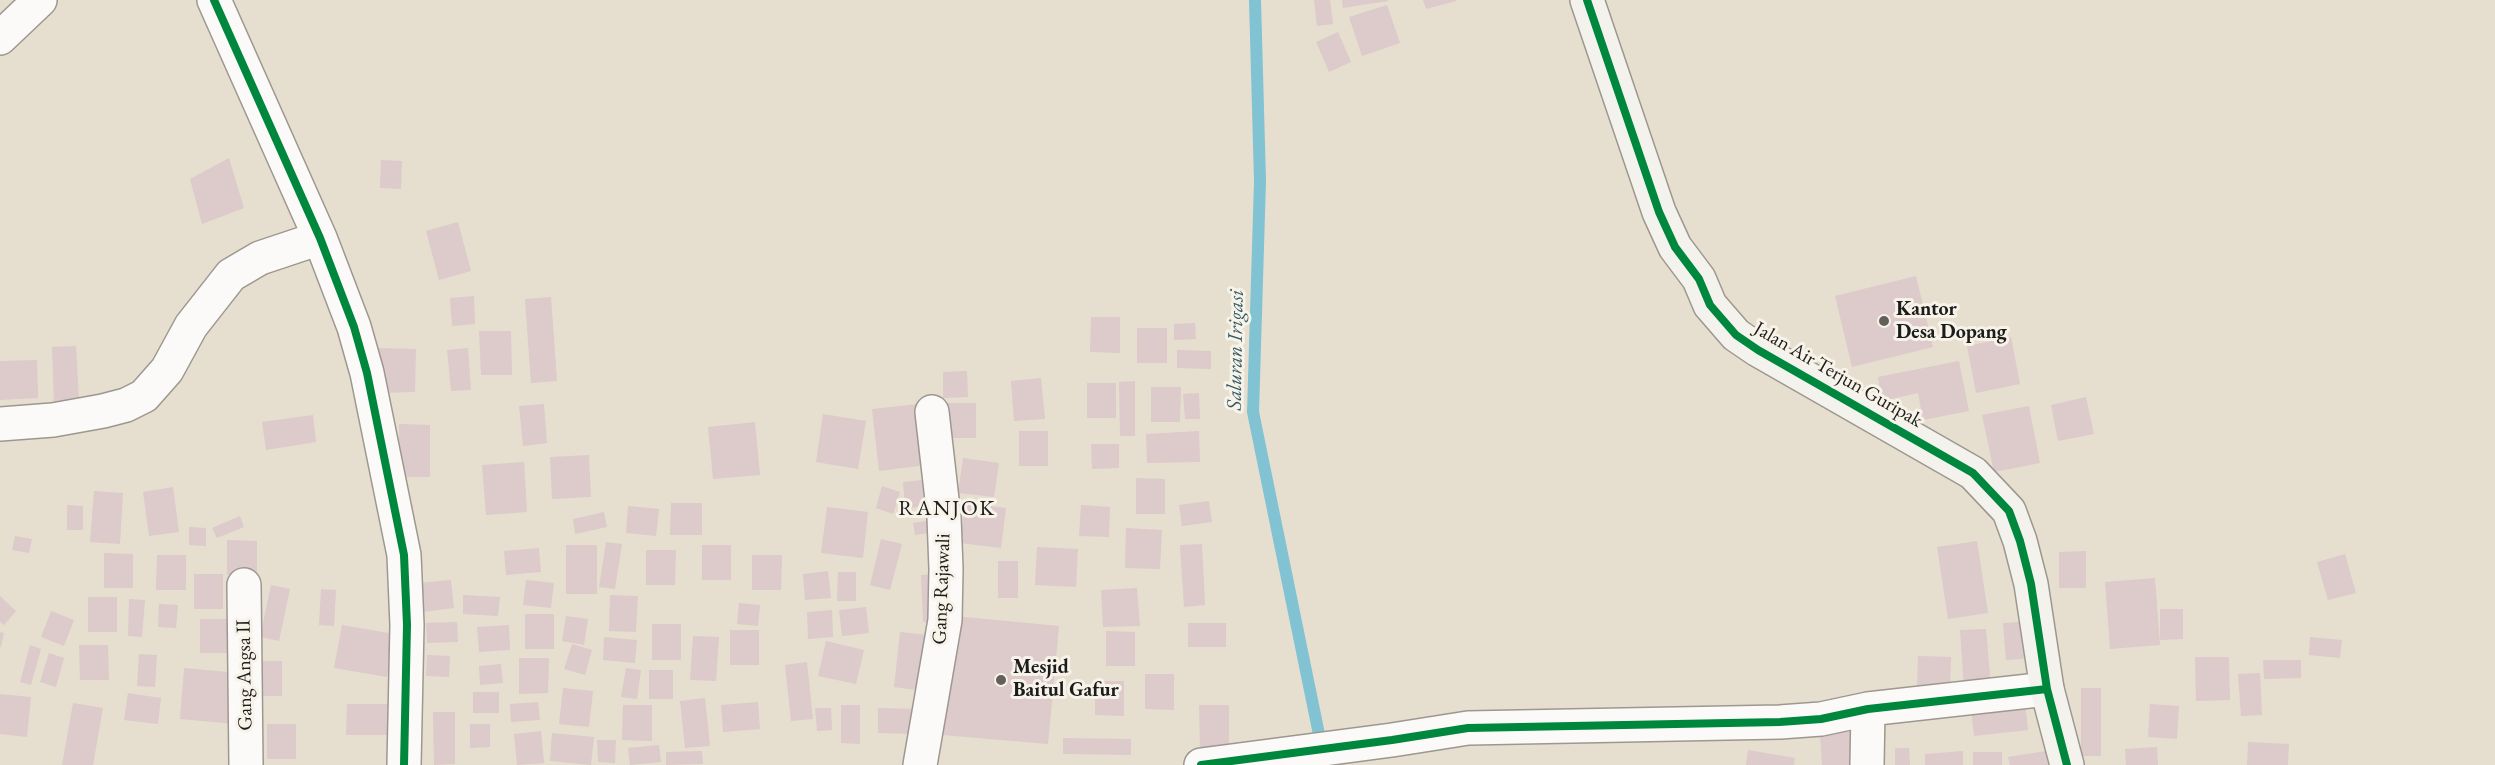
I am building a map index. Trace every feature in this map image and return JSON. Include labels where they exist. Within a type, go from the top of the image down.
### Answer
[{"type":"street","points":[[0,38],[40,0]]},
{"type":"street","points":[[214,0],[320,238],[354,327],[367,373],[404,555],[407,625],[404,765]]},
{"type":"street","name":"Jalan Air Terjun Guripak","points":[[1587,0],[1659,212],[1675,247],[1699,279],[1710,305],[1736,335],[1758,350],[1973,473],[2009,511],[2031,584],[2047,689],[2067,765]]},
{"type":"street","points":[[0,424],[53,420],[103,411],[126,405],[144,396],[167,370],[191,326],[231,275],[260,258],[320,238]]},
{"type":"street","name":"Gang Rajawali","points":[[920,765],[945,620],[944,517],[932,412]]},
{"type":"street","name":"Gang Angsa II","points":[[244,585],[246,765]]},
{"type":"street","points":[[1201,765],[1392,741],[1468,728],[1780,722],[1821,719],[1869,709],[2047,689]]},
{"type":"street","points":[[1867,765],[1869,709]]},
{"type":"building","points":[[1314,0],[1330,0],[1333,24],[1317,26]]},
{"type":"building","points":[[1342,0],[1388,0],[1388,1],[1343,8]]},
{"type":"building","points":[[1423,0],[1456,0],[1456,1],[1426,9]]},
{"type":"building","points":[[1387,5],[1400,43],[1362,56],[1349,17]]},
{"type":"building","points":[[1338,32],[1351,62],[1329,72],[1316,42]]},
{"type":"building","points":[[229,158],[244,208],[202,224],[190,179]]},
{"type":"building","points":[[381,160],[402,161],[401,189],[380,188]]},
{"type":"building","points":[[458,222],[471,271],[439,280],[426,231]]},
{"type":"building","name":"Kantor Desa Dopang","points":[[1916,276],[1933,347],[1852,367],[1835,296]]},
{"type":"building","points":[[474,296],[475,324],[452,326],[450,298]]},
{"type":"building","points":[[551,297],[557,381],[531,383],[525,299]]},
{"type":"building","points":[[1091,317],[1120,317],[1120,353],[1090,352]]},
{"type":"building","points":[[1195,323],[1196,339],[1174,340],[1174,324]]},
{"type":"building","points":[[1137,328],[1167,328],[1167,363],[1137,363]]},
{"type":"building","points":[[479,331],[511,331],[512,375],[481,375]]},
{"type":"building","points":[[2011,337],[2020,384],[1976,393],[1967,346]]},
{"type":"building","points":[[76,346],[79,401],[54,403],[52,347]]},
{"type":"building","points":[[377,348],[416,349],[415,392],[377,393]]},
{"type":"building","points":[[468,348],[471,390],[451,391],[447,350]]},
{"type":"building","points":[[1177,350],[1211,351],[1211,369],[1177,368]]},
{"type":"building","points":[[37,360],[38,398],[0,400],[0,361]]},
{"type":"building","points":[[1959,361],[1969,411],[1923,420],[1918,393],[1882,401],[1878,377]]},
{"type":"building","points":[[967,371],[968,397],[943,398],[943,372]]},
{"type":"building","points":[[1041,378],[1045,419],[1014,421],[1011,381]]},
{"type":"building","points":[[1135,381],[1135,436],[1120,436],[1119,382]]},
{"type":"building","points":[[1087,383],[1116,383],[1116,418],[1087,418]]},
{"type":"building","points":[[1151,387],[1181,387],[1180,422],[1151,422]]},
{"type":"building","points":[[1199,393],[1200,419],[1185,419],[1183,394]]},
{"type":"building","points":[[2086,397],[2094,434],[2058,441],[2051,405]]},
{"type":"building","points":[[947,403],[976,403],[976,438],[947,438]]},
{"type":"building","points":[[544,404],[547,443],[523,446],[519,406]]},
{"type":"building","points":[[919,404],[926,465],[879,471],[872,409]]},
{"type":"building","points":[[2029,406],[2040,463],[1994,472],[1982,415]]},
{"type":"building","points":[[823,414],[866,421],[858,469],[816,462]]},
{"type":"building","points":[[313,415],[316,442],[266,450],[262,422]]},
{"type":"building","points":[[755,422],[760,475],[713,479],[708,427]]},
{"type":"building","points":[[399,424],[430,425],[430,477],[399,477]]},
{"type":"building","points":[[1019,431],[1048,431],[1048,466],[1019,466]]},
{"type":"building","points":[[1199,431],[1200,462],[1147,463],[1146,434]]},
{"type":"building","points":[[1091,444],[1119,444],[1119,468],[1092,469]]},
{"type":"building","points":[[589,455],[591,497],[552,499],[550,457]]},
{"type":"building","points":[[963,458],[999,463],[994,497],[958,493]]},
{"type":"building","points":[[524,462],[527,512],[486,515],[482,465]]},
{"type":"building","points":[[1136,478],[1165,479],[1165,514],[1136,514]]},
{"type":"building","points":[[932,479],[935,506],[905,508],[903,482]]},
{"type":"building","points":[[882,486],[900,492],[893,514],[876,508]]},
{"type":"building","points":[[173,487],[179,532],[149,536],[143,492]]},
{"type":"building","points":[[94,491],[123,493],[120,544],[90,542]]},
{"type":"building","points":[[1209,501],[1212,522],[1182,526],[1179,505]]},
{"type":"building","points":[[671,503],[702,503],[702,535],[670,535]]},
{"type":"building","points":[[965,503],[1006,508],[1001,548],[960,543]]},
{"type":"building","points":[[67,505],[83,506],[83,530],[67,530]]},
{"type":"building","points":[[1081,505],[1110,507],[1109,537],[1079,536]]},
{"type":"building","points":[[628,506],[659,509],[656,536],[626,533]]},
{"type":"building","points":[[827,507],[868,512],[863,558],[821,553]]},
{"type":"building","points":[[604,512],[607,527],[575,534],[573,519]]},
{"type":"building","points":[[240,516],[244,527],[217,538],[212,528]]},
{"type":"building","points":[[940,519],[942,531],[915,535],[913,523]]},
{"type":"building","points":[[189,527],[206,528],[206,546],[189,545]]},
{"type":"building","points":[[1126,528],[1162,530],[1160,569],[1125,568]]},
{"type":"building","points":[[15,536],[32,539],[29,553],[12,550]]},
{"type":"building","points":[[881,539],[902,544],[890,590],[870,585]]},
{"type":"building","points":[[227,540],[257,541],[257,575],[227,575]]},
{"type":"building","points":[[1977,541],[1988,613],[1948,619],[1937,547]]},
{"type":"building","points":[[606,542],[622,544],[615,589],[599,587]]},
{"type":"building","points":[[1202,544],[1205,605],[1184,607],[1180,545]]},
{"type":"building","points":[[566,545],[597,545],[597,594],[566,594]]},
{"type":"building","points":[[702,545],[731,545],[731,580],[702,580]]},
{"type":"building","points":[[1037,547],[1078,549],[1076,587],[1035,585]]},
{"type":"building","points":[[539,548],[541,572],[506,575],[504,551]]},
{"type":"building","points":[[646,550],[676,550],[675,585],[646,585]]},
{"type":"building","points":[[2086,551],[2086,588],[2059,588],[2059,552]]},
{"type":"building","points":[[104,553],[133,554],[133,588],[104,588]]},
{"type":"building","points":[[2345,554],[2356,593],[2328,600],[2317,562]]},
{"type":"building","points":[[157,555],[186,555],[186,590],[156,590]]},
{"type":"building","points":[[752,555],[782,555],[781,590],[752,590]]},
{"type":"building","points":[[998,561],[1018,561],[1018,598],[998,598]]},
{"type":"building","points":[[828,571],[831,598],[805,600],[803,574]]},
{"type":"building","points":[[838,572],[856,572],[856,601],[837,601]]},
{"type":"building","points":[[194,574],[223,574],[223,609],[194,609]]},
{"type":"building","points":[[938,574],[940,621],[923,622],[921,575]]},
{"type":"building","points":[[2155,578],[2160,645],[2110,649],[2105,582]]},
{"type":"building","points":[[451,580],[454,608],[422,612],[419,583]]},
{"type":"building","points":[[526,580],[554,583],[551,608],[523,605]]},
{"type":"building","points":[[271,585],[290,589],[279,641],[260,637]]},
{"type":"building","points":[[1137,588],[1140,626],[1103,627],[1101,590]]},
{"type":"building","points":[[321,589],[336,590],[334,626],[319,625]]},
{"type":"building","points":[[463,595],[500,597],[498,616],[463,614]]},
{"type":"building","points":[[610,595],[638,596],[636,632],[609,631]]},
{"type":"building","points":[[0,596],[16,611],[4,625],[0,622]]},
{"type":"building","points":[[88,597],[117,597],[117,632],[88,632]]},
{"type":"building","points":[[129,599],[145,600],[142,637],[128,636]]},
{"type":"building","points":[[739,603],[760,605],[758,626],[737,624]]},
{"type":"building","points":[[159,604],[178,605],[176,628],[158,627]]},
{"type":"building","points":[[866,607],[869,633],[842,636],[839,610]]},
{"type":"building","points":[[2160,609],[2183,609],[2183,639],[2160,640]]},
{"type":"building","points":[[832,610],[833,637],[808,639],[807,612]]},
{"type":"building","points":[[51,611],[74,620],[64,646],[41,637]]},
{"type":"building","points":[[525,614],[554,614],[554,649],[525,649]]},
{"type":"building","points":[[566,616],[588,619],[584,645],[562,641]]},
{"type":"building","name":"Mesjid Baitul Gafur","points":[[954,616],[1059,626],[1048,744],[943,735]]},
{"type":"building","points":[[200,619],[229,619],[229,653],[200,653]]},
{"type":"building","points":[[2034,621],[2036,658],[2006,660],[2003,623]]},
{"type":"building","points":[[457,622],[458,642],[427,643],[426,623]]},
{"type":"building","points":[[1188,623],[1226,623],[1226,647],[1188,647]]},
{"type":"building","points":[[652,624],[681,624],[681,660],[652,660]]},
{"type":"building","points":[[342,625],[394,634],[387,677],[334,668]]},
{"type":"building","points":[[509,625],[510,650],[479,652],[477,627]]},
{"type":"building","points":[[1986,629],[1991,687],[1964,689],[1960,630]]},
{"type":"building","points":[[730,630],[759,630],[759,665],[730,665]]},
{"type":"building","points":[[1106,631],[1135,632],[1135,666],[1106,666]]},
{"type":"building","points":[[0,632],[4,633],[1,647],[0,647]]},
{"type":"building","points":[[900,632],[937,636],[931,692],[894,687]]},
{"type":"building","points":[[693,636],[719,637],[716,681],[690,680]]},
{"type":"building","points":[[604,637],[637,640],[635,663],[603,660]]},
{"type":"building","points":[[2310,637],[2342,640],[2340,658],[2309,655]]},
{"type":"building","points":[[826,641],[864,650],[856,684],[818,676]]},
{"type":"building","points":[[572,644],[592,650],[585,675],[564,669]]},
{"type":"building","points":[[30,645],[41,649],[31,685],[20,682]]},
{"type":"building","points":[[79,645],[108,645],[109,680],[80,680]]},
{"type":"building","points":[[49,653],[64,658],[56,687],[40,682]]},
{"type":"building","points":[[139,654],[157,655],[155,687],[137,686]]},
{"type":"building","points":[[427,655],[450,656],[449,677],[426,676]]},
{"type":"building","points":[[1918,656],[1951,657],[1950,691],[1917,691]]},
{"type":"building","points":[[2195,657],[2229,657],[2230,700],[2196,701]]},
{"type":"building","points":[[519,658],[549,658],[548,693],[519,694]]},
{"type":"building","points":[[2263,660],[2301,660],[2301,678],[2264,679]]},
{"type":"building","points":[[253,661],[282,661],[282,696],[253,696]]},
{"type":"building","points":[[807,662],[813,719],[791,721],[785,665]]},
{"type":"building","points":[[501,664],[503,683],[480,685],[479,666]]},
{"type":"building","points":[[184,668],[239,673],[235,724],[180,719]]},
{"type":"building","points":[[626,668],[641,670],[637,699],[621,697]]},
{"type":"building","points":[[649,670],[673,670],[673,699],[649,699]]},
{"type":"building","points":[[2260,673],[2262,715],[2241,716],[2238,674]]},
{"type":"building","points":[[1145,674],[1174,674],[1174,710],[1145,709]]},
{"type":"building","points":[[1095,681],[1124,681],[1124,716],[1095,715]]},
{"type":"building","points":[[563,688],[593,691],[589,727],[559,724]]},
{"type":"building","points":[[2081,688],[2101,688],[2101,756],[2081,756]]},
{"type":"building","points":[[473,692],[499,692],[499,713],[473,713]]},
{"type":"building","points":[[128,693],[161,698],[158,724],[124,720]]},
{"type":"building","points":[[0,694],[31,697],[27,737],[0,734]]},
{"type":"building","points":[[705,698],[710,746],[685,748],[680,701]]},
{"type":"building","points":[[538,702],[540,720],[511,722],[510,704]]},
{"type":"building","points":[[758,702],[760,729],[723,732],[721,705]]},
{"type":"building","points":[[2025,702],[2028,730],[1974,736],[1971,708]]},
{"type":"building","points":[[73,703],[103,708],[93,765],[62,765]]},
{"type":"building","points":[[347,704],[394,704],[395,735],[346,735]]},
{"type":"building","points":[[2150,704],[2179,706],[2177,739],[2148,737]]},
{"type":"building","points":[[623,705],[652,705],[652,741],[622,740]]},
{"type":"building","points":[[841,705],[860,705],[860,744],[841,743]]},
{"type":"building","points":[[1199,705],[1229,705],[1229,751],[1200,751]]},
{"type":"building","points":[[815,708],[831,708],[832,730],[817,731]]},
{"type":"building","points":[[878,708],[916,709],[915,734],[878,733]]},
{"type":"building","points":[[433,712],[455,712],[455,764],[434,765]]},
{"type":"building","points":[[267,724],[296,724],[296,759],[267,759]]},
{"type":"building","points":[[470,724],[490,724],[490,747],[470,748]]},
{"type":"building","points":[[541,731],[544,763],[517,765],[514,734]]},
{"type":"building","points":[[1857,731],[1859,765],[1822,765],[1820,734]]},
{"type":"building","points":[[552,733],[594,737],[591,765],[550,761]]},
{"type":"building","points":[[1063,738],[1131,739],[1131,755],[1063,754]]},
{"type":"building","points":[[597,740],[616,740],[615,763],[598,762]]},
{"type":"building","points":[[2248,742],[2289,744],[2288,765],[2247,765]]},
{"type":"building","points":[[659,745],[661,762],[630,765],[628,748]]},
{"type":"building","points":[[2157,747],[2158,765],[2126,765],[2125,749]]},
{"type":"building","points":[[1895,748],[1909,748],[1910,765],[1895,765]]},
{"type":"building","points":[[1748,750],[1795,758],[1794,765],[1746,765]]},
{"type":"building","points":[[702,751],[703,764],[666,765],[666,752]]},
{"type":"building","points":[[1963,751],[1963,765],[1925,765],[1925,754]]},
{"type":"building","points":[[2046,751],[2048,765],[2010,765],[2008,757]]},
{"type":"building","points":[[1973,752],[2002,752],[2002,765],[1973,765]]},
{"type":"waterway","name":"Saluran Irigasi","points":[[1255,0],[1260,181],[1253,412],[1322,749]]},
{"type":"cycle path","points":[[214,0],[320,238],[354,327],[367,373],[404,555],[407,625],[404,765]]},
{"type":"cycle path","points":[[1587,0],[1659,212],[1675,247],[1699,279],[1710,305],[1736,335],[1758,350],[1973,473],[2009,511],[2020,541],[2031,584],[2047,689],[2067,765]]},
{"type":"cycle path","points":[[1201,765],[1468,728],[1780,722],[1821,719],[1868,709],[2047,689]]},
{"type":"place","name":"Kantor Desa Dopang","points":[[1884,321]]},
{"type":"place","name":"Mesjid Baitul Gafur","points":[[1001,680]]},
{"type":"district","name":"RANJOK","points":[[947,509]]}]
